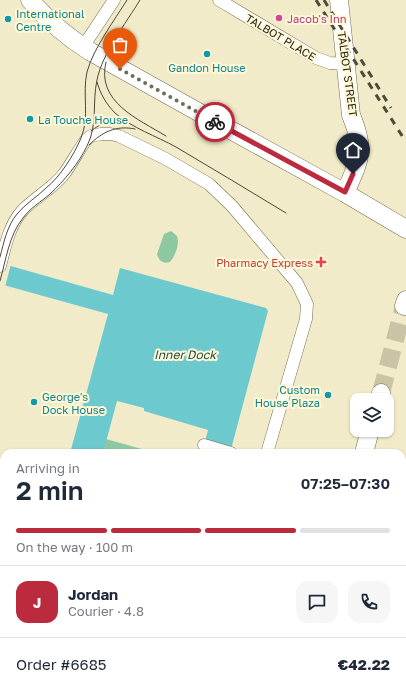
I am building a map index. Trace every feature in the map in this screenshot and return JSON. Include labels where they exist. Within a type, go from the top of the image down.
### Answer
[{"type":"main road","points":[[30,0],[45,18],[55,27],[83,47],[186,106],[345,192],[406,229]]},
{"type":"main road","name":"TALBOT STREET","points":[[339,0],[351,115],[358,131],[361,147],[357,164],[345,192]]},
{"type":"main road","points":[[365,449],[368,437]]},
{"type":"street","points":[[83,47],[114,0]]},
{"type":"street","name":"TALBOT PLACE","points":[[219,0],[316,58],[330,64],[345,64]]},
{"type":"street","points":[[1,262],[8,235],[16,219],[23,211],[53,186],[64,174],[86,140],[94,135],[110,134],[119,136],[136,143],[196,176],[214,189],[232,206],[297,283],[307,304],[306,319],[269,449]]},
{"type":"street","points":[[204,445],[219,449]]},
{"type":"green space","points":[[171,231],[177,236],[178,239],[174,257],[168,263],[160,260],[157,254],[164,234]]},
{"type":"green space","points":[[106,439],[142,449],[104,449]]},
{"type":"water","name":"Inner Dock","points":[[0,263],[113,295],[120,268],[266,308],[268,311],[231,449],[203,449],[208,430],[144,411],[144,408],[117,401],[104,449],[71,449],[108,314],[0,284]]},
{"type":"pier","points":[[0,261],[11,264],[5,287],[0,286]]},
{"type":"tunnel","points":[[381,393],[404,306]]},
{"type":"tram line","points":[[0,257],[6,234],[17,214],[56,178],[71,158],[78,145],[84,130],[86,114],[85,89],[87,72],[90,63],[104,35],[127,0]]},
{"type":"tram line","points":[[0,281],[8,248],[18,225],[29,211],[50,194],[66,178],[80,159],[87,146],[94,122],[96,88],[100,70],[109,49],[140,0]]},
{"type":"tram line","points":[[106,62],[105,76],[107,88],[113,99],[132,116],[166,136]]},
{"type":"tram line","points":[[97,82],[106,102],[112,110],[122,118],[136,127],[176,147],[286,213]]},
{"type":"tram line","points":[[91,131],[107,122],[126,120]]},
{"type":"tram line","points":[[89,145],[104,133],[122,128],[135,129]]},
{"type":"railway","points":[[316,0],[406,142]]},
{"type":"railway","points":[[324,0],[391,108]]},
{"type":"way so far","points":[[120,69],[215,122]]},
{"type":"place","name":"Jacob's Inn","points":[[279,18]]},
{"type":"place","name":"International Centre","points":[[8,19]]},
{"type":"place","name":"Gandon House","points":[[207,54]]},
{"type":"place","name":"La Touche House","points":[[30,119]]},
{"type":"place","name":"Pharmacy Express","points":[[321,262]]},
{"type":"place","name":"Custom House Plaza","points":[[328,395]]},
{"type":"place","name":"George's Dock House","points":[[34,402]]},
{"type":"route","points":[[215,122],[345,192],[353,174]]}]
